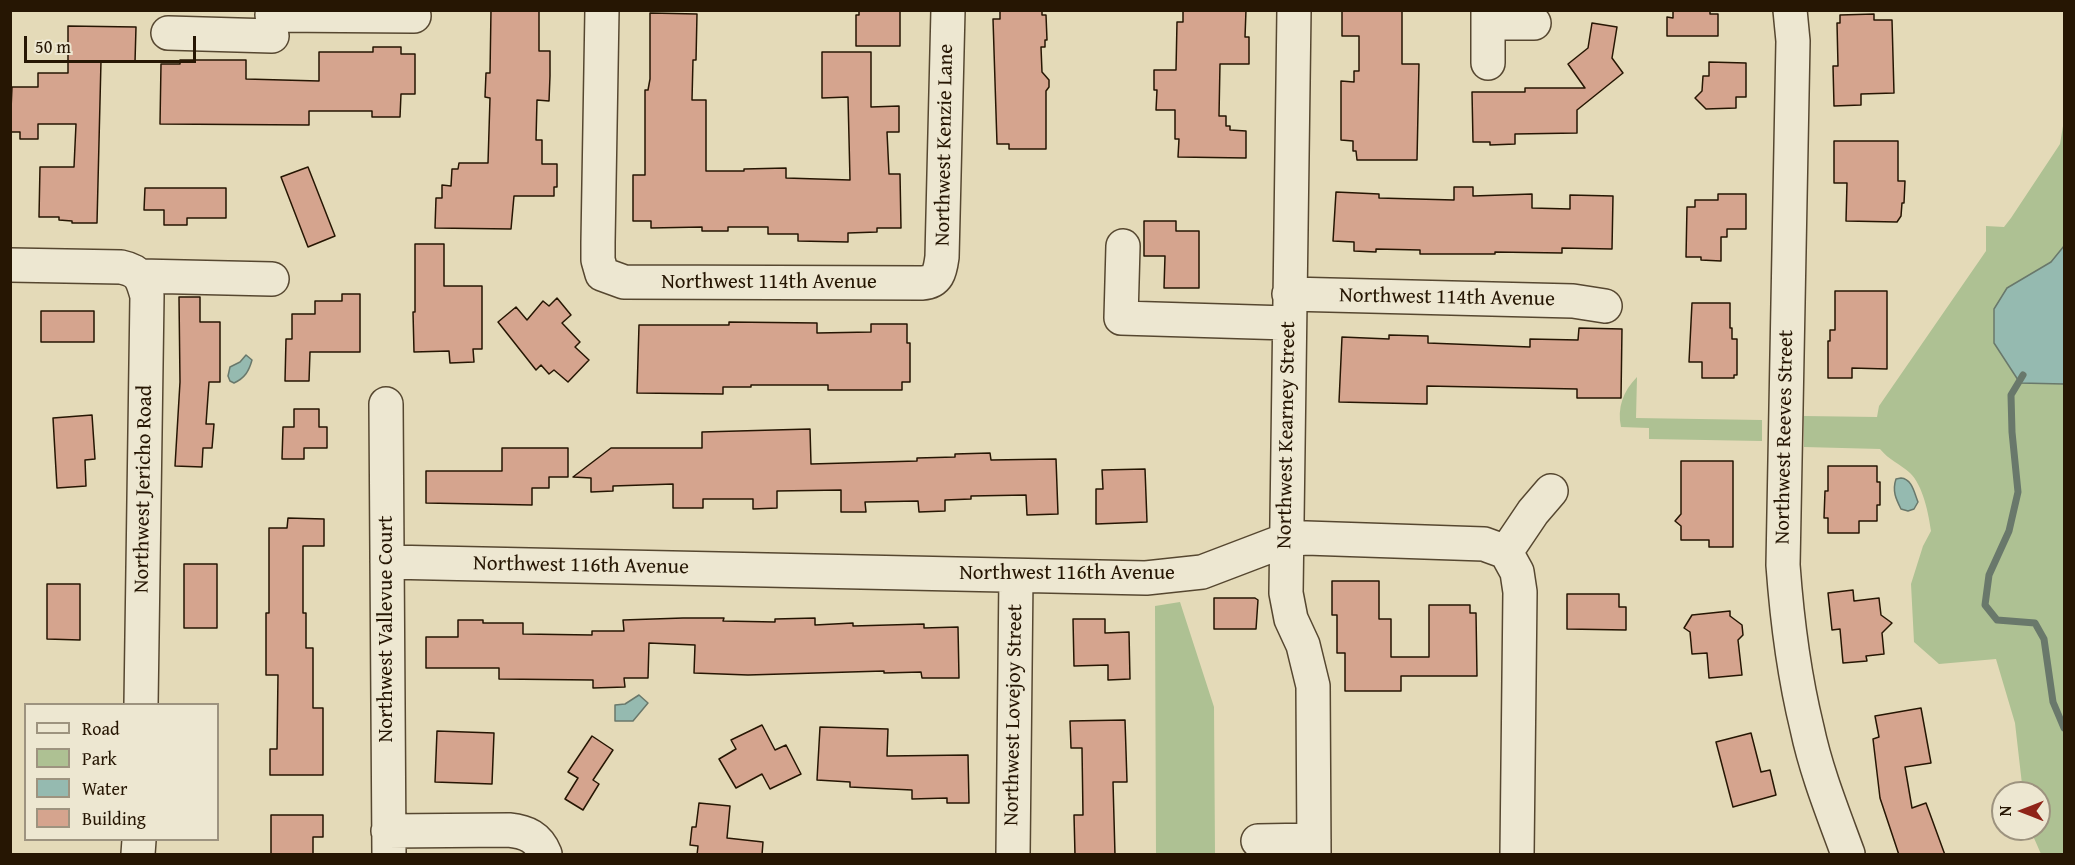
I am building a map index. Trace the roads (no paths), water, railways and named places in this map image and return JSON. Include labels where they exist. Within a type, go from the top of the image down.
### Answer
[{"type":"street","name":"Northwest 114th Avenue","points":[[602,10],[598,242],[598,260],[602,274],[624,282],[922,283],[936,279]]},
{"type":"street","name":"Northwest Kenzie Lane","points":[[936,279],[942,257],[948,10]]},
{"type":"street","name":"Northwest Kearney Street","points":[[1294,10],[1286,593],[1291,619],[1302,645],[1312,686],[1314,848]]},
{"type":"street","name":"Northwest Reeves Street","points":[[1790,10],[1793,41],[1783,565],[1794,663],[1807,729],[1822,781],[1848,855]]},
{"type":"street","points":[[168,33],[272,28],[414,16]]},
{"type":"street","points":[[1488,63],[1488,17],[1534,23]]},
{"type":"street","name":"Northwest 114th Avenue","points":[[1123,246],[1121,318],[1289,309],[1573,301],[1605,306]]},
{"type":"street","points":[[10,265],[120,267],[132,269],[140,276],[272,279]]},
{"type":"street","name":"Northwest Jericho Road","points":[[140,276],[147,296],[141,703]]},
{"type":"street","name":"Northwest Vallevue Court","points":[[386,404],[389,843]]},
{"type":"street","points":[[1517,855],[1520,592],[1517,572],[1506,552],[1533,512],[1551,491]]},
{"type":"street","name":"Northwest 116th Avenue","points":[[387,562],[1146,578],[1202,572],[1286,540],[1306,538],[1473,543],[1484,544],[1506,552]]},
{"type":"street","name":"Northwest Lovejoy Street","points":[[1013,855],[1016,576]]},
{"type":"street","points":[[389,843],[509,830],[523,832],[533,837],[540,844],[544,855]]},
{"type":"street","points":[[1258,841],[1314,848]]},
{"type":"water","points":[[2064,246],[2064,384],[2020,383],[1994,343],[1994,309],[2007,288],[2051,262]]},
{"type":"water","points":[[246,355],[252,360],[248,371],[238,381],[234,383],[230,381],[228,376],[230,367],[240,362]]},
{"type":"water","points":[[1901,478],[1910,483],[1918,502],[1914,509],[1908,511],[1901,509],[1895,495],[1896,479]]},
{"type":"water","points":[[639,695],[648,703],[633,721],[615,721],[615,705],[625,704]]},
{"type":"waterway","points":[[2023,375],[2011,395],[2018,492],[2009,531],[1989,575],[1985,605],[1997,620],[2035,623],[2044,639],[2053,702],[2064,728]]}]
